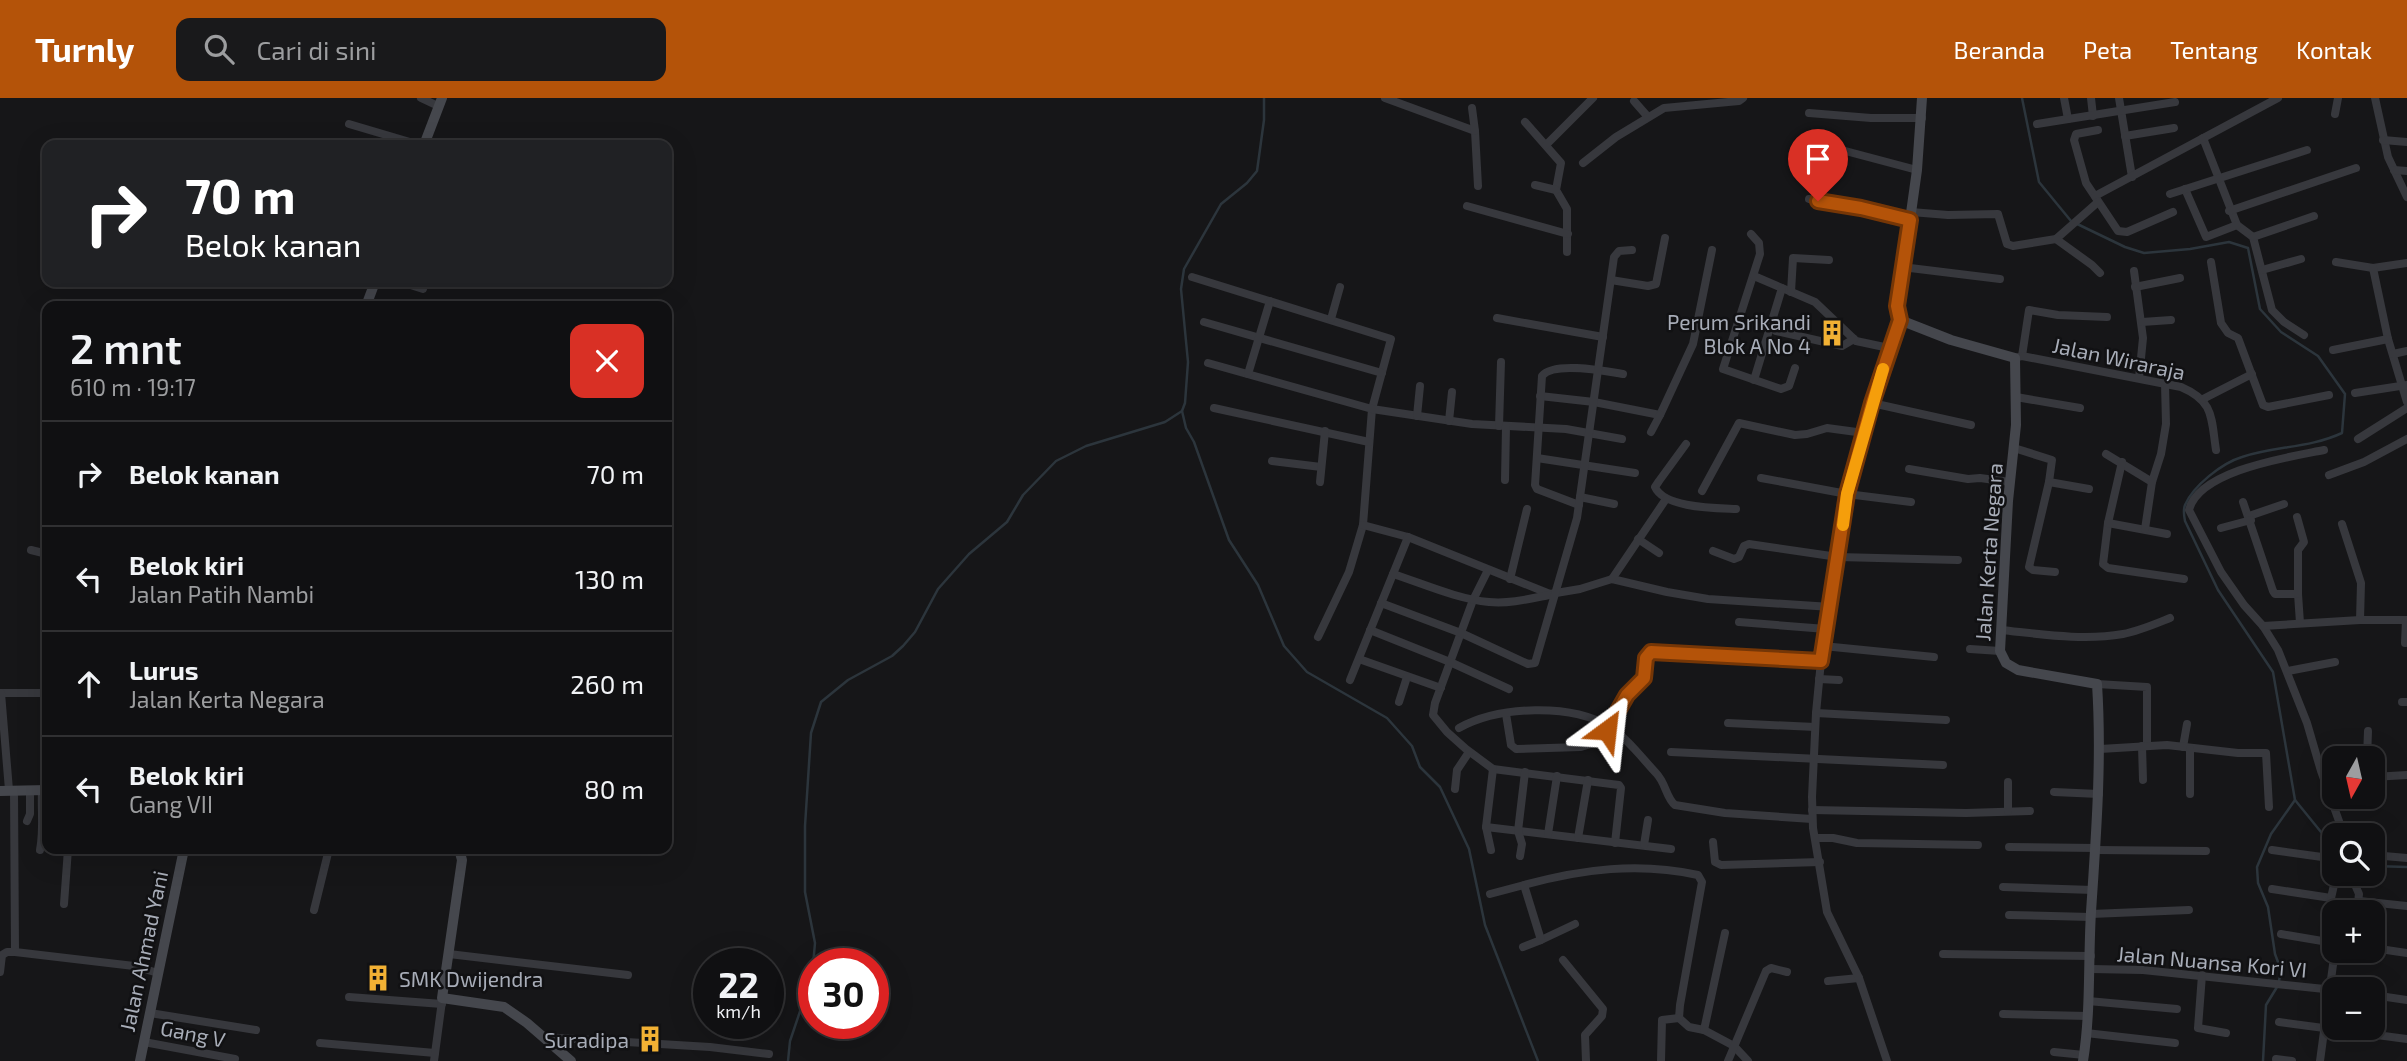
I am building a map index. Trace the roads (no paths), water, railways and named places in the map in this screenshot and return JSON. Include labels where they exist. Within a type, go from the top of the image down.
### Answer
[{"type":"street","points":[[421,98],[440,102],[424,140]]},
{"type":"street","points":[[1385,98],[1475,131]]},
{"type":"street","points":[[1546,145],[1593,98]]},
{"type":"street","points":[[1583,163],[1647,117],[1672,107],[1741,101],[1742,98]]},
{"type":"street","points":[[1887,1061],[1859,978],[1843,940],[1829,916],[1812,814],[1815,713],[1847,494],[1872,403],[1900,320],[1897,310],[1917,170],[1922,98]]},
{"type":"street","points":[[2064,98],[2068,119]]},
{"type":"street","points":[[2091,98],[2093,116]]},
{"type":"street","points":[[2119,98],[2133,177]]},
{"type":"street","points":[[1809,199],[1911,216],[1997,214],[2007,244],[2012,246],[2056,239],[2084,214],[2096,199],[2278,98]]},
{"type":"street","points":[[2335,114],[2338,98]]},
{"type":"street","points":[[2375,98],[2383,140],[2393,170],[2407,197]]},
{"type":"street","points":[[1634,101],[1647,117]]},
{"type":"street","points":[[2037,124],[2175,102]]},
{"type":"street","points":[[1472,108],[1478,186]]},
{"type":"street","points":[[1809,113],[1871,118],[1922,118]]},
{"type":"street","points":[[1525,121],[1560,163],[1556,190],[1567,209],[1567,252]]},
{"type":"street","points":[[349,124],[405,140]]},
{"type":"street","points":[[2125,136],[2174,128]]},
{"type":"street","points":[[2098,130],[2076,134],[2074,138],[2086,183],[2118,231],[2122,232],[2173,212]]},
{"type":"street","points":[[2203,138],[2229,211],[2237,225],[2253,237],[2272,310],[2304,335]]},
{"type":"street","points":[[2383,140],[2407,142]]},
{"type":"street","points":[[1812,172],[1816,147],[1819,144],[1917,170]]},
{"type":"street","points":[[2170,194],[2307,150]]},
{"type":"street","points":[[2229,211],[2356,168]]},
{"type":"street","points":[[2393,170],[2407,171]]},
{"type":"street","points":[[1535,185],[1556,190]]},
{"type":"street","points":[[2185,189],[2206,237],[2237,225]]},
{"type":"street","points":[[1467,206],[1568,234]]},
{"type":"street","points":[[2253,237],[2314,216]]},
{"type":"street","points":[[1751,234],[1761,248],[1723,366],[1726,371],[1786,388],[1794,368]]},
{"type":"street","points":[[1611,280],[1648,286],[1656,284],[1665,238]]},
{"type":"street","points":[[2056,239],[2100,274]]},
{"type":"street","points":[[1381,603],[1461,633],[1528,664],[1533,664],[1536,660],[1552,594],[1576,527],[1617,251],[1633,250]]},
{"type":"street","points":[[1651,432],[1693,344],[1712,250]]},
{"type":"street","points":[[1791,292],[1793,258],[1829,260]]},
{"type":"street","points":[[2262,271],[2301,259]]},
{"type":"street","points":[[2211,262],[2221,323],[2228,333],[2238,338],[2262,403],[2266,407],[2329,395]]},
{"type":"street","points":[[2336,262],[2373,268],[2407,263]]},
{"type":"street","points":[[1902,267],[2000,279]]},
{"type":"street","points":[[2373,268],[2388,339],[2407,402]]},
{"type":"street","points":[[2134,271],[2142,322],[2143,350],[2139,379]]},
{"type":"street","points":[[1754,276],[1815,302],[1853,339],[1889,348]]},
{"type":"street","points":[[1192,277],[1391,339],[1373,409],[1363,525],[1349,572],[1318,637]]},
{"type":"street","points":[[2135,287],[2180,278]]},
{"type":"street","points":[[417,287],[423,289]]},
{"type":"street","points":[[1331,319],[1340,287]]},
{"type":"street","points":[[1755,380],[1782,288]]},
{"type":"street","points":[[1248,374],[1270,301]]},
{"type":"street","points":[[1900,320],[1951,340],[2019,357],[2029,310],[2058,315],[2107,317]]},
{"type":"street","points":[[1497,318],[1603,337]]},
{"type":"street","points":[[2142,322],[2171,320]]},
{"type":"street","points":[[1204,322],[1382,373]]},
{"type":"street","points":[[1776,331],[1842,346],[1853,339]]},
{"type":"street","points":[[2333,350],[2388,339]]},
{"type":"street","points":[[2393,354],[2407,352]]},
{"type":"street","name":"Jalan Wiraraja","points":[[2019,357],[2180,387],[2203,399],[2212,423],[2216,450]]},
{"type":"street","name":"Jalan Kerta Negara","points":[[2019,357],[1998,651],[2006,663],[2018,670],[2097,684]]},
{"type":"street","points":[[1501,362],[1505,480]]},
{"type":"street","points":[[1208,363],[1373,409],[1449,421],[1539,427],[1622,439]]},
{"type":"street","points":[[1614,504],[1580,501],[1537,489],[1535,485],[1540,396],[1542,376],[1545,372],[1576,368],[1623,374]]},
{"type":"street","points":[[2203,399],[2252,374]]},
{"type":"street","points":[[2145,529],[2152,482],[2161,454],[2165,384]]},
{"type":"street","points":[[2355,393],[2404,385]]},
{"type":"street","points":[[1417,416],[1420,386]]},
{"type":"street","points":[[1449,421],[1452,393]]},
{"type":"street","points":[[1540,396],[1594,402],[1660,415]]},
{"type":"street","points":[[2016,397],[2080,408]]},
{"type":"street","points":[[1872,403],[1971,425]]},
{"type":"street","points":[[1214,408],[1369,442]]},
{"type":"street","points":[[2358,439],[2407,408]]},
{"type":"street","points":[[1702,491],[1740,423],[1795,435],[1807,435],[1827,428],[1864,433]]},
{"type":"street","points":[[1320,482],[1325,431]]},
{"type":"street","points":[[2329,475],[2364,462],[2407,439]]},
{"type":"street","points":[[1686,444],[1655,486],[1657,492],[1666,499],[1695,506],[1735,509]]},
{"type":"street","points":[[2014,448],[2051,459],[2053,464],[2029,568],[2055,572]]},
{"type":"street","points":[[2324,450],[2235,471],[2204,489],[2190,504],[2191,514],[2221,572],[2244,605],[2263,626],[2288,671],[2340,823]]},
{"type":"street","points":[[2106,454],[2152,482]]},
{"type":"street","points":[[1536,458],[1635,473]]},
{"type":"street","points":[[1272,461],[1321,467]]},
{"type":"street","points":[[2122,462],[2108,523],[2102,560],[2104,566],[2184,579]]},
{"type":"street","points":[[1909,469],[1968,479],[2010,482]]},
{"type":"street","points":[[1761,478],[1847,494],[1911,502]]},
{"type":"street","points":[[2049,482],[2089,489]]},
{"type":"street","points":[[1612,579],[1666,499]]},
{"type":"street","points":[[2243,502],[2273,591],[2275,594],[2298,594]]},
{"type":"street","points":[[2221,528],[2284,504]]},
{"type":"street","points":[[1510,579],[1527,509]]},
{"type":"street","points":[[2297,517],[2304,542],[2298,550],[2300,622]]},
{"type":"street","points":[[2108,523],[2167,534]]},
{"type":"street","points":[[2342,524],[2361,583],[2360,620]]},
{"type":"street","points":[[1363,525],[1408,537],[1552,594]]},
{"type":"street","points":[[1350,680],[1408,537]]},
{"type":"street","points":[[1639,539],[1659,553]]},
{"type":"street","points":[[1713,551],[1734,559],[1739,557],[1744,546],[1749,544],[1838,557],[1958,560]]},
{"type":"street","points":[[31,551],[42,553]]},
{"type":"street","points":[[1488,570],[1473,600],[1433,708],[1433,715],[1447,732],[1493,769],[1619,785],[1621,788],[1615,843]]},
{"type":"street","points":[[1393,573],[1489,603],[1514,602],[1580,589],[1612,579],[1708,599],[1831,607]]},
{"type":"street","points":[[2001,630],[2048,635],[2108,635],[2127,632],[2170,618]]},
{"type":"street","points":[[2263,626],[2300,622],[2407,620],[2405,643]]},
{"type":"street","points":[[1739,622],[1826,629]]},
{"type":"street","points":[[1370,630],[1509,689]]},
{"type":"street","points":[[1823,646],[1934,657]]},
{"type":"street","points":[[1970,649],[1998,651]]},
{"type":"street","points":[[1506,714],[1511,745],[1516,749],[1587,746],[1609,727],[1627,695],[1644,678],[1646,658],[1651,652],[1821,661]]},
{"type":"street","points":[[1359,659],[1440,688]]},
{"type":"street","points":[[2288,671],[2336,662]]},
{"type":"street","points":[[1399,702],[1407,677]]},
{"type":"street","points":[[1819,679],[1839,680]]},
{"type":"street","points":[[2054,1052],[2083,1058],[2091,969],[2091,915],[2099,794],[2097,684],[2143,685],[2147,688],[2143,780]]},
{"type":"street","points":[[15,952],[8,790],[0,693],[42,694]]},
{"type":"street","points":[[1459,728],[1477,720],[1506,714],[1562,710],[1609,727],[1663,780],[1669,799],[1675,805],[1725,813],[2030,811]]},
{"type":"street","points":[[1815,713],[1946,720]]},
{"type":"street","points":[[1727,723],[1815,727]]},
{"type":"street","points":[[2187,724],[2190,794]]},
{"type":"street","points":[[2367,746],[2368,732]]},
{"type":"street","points":[[2100,750],[2145,746],[2238,754],[2266,753],[2269,807]]},
{"type":"street","points":[[1455,789],[1457,770],[1469,751]]},
{"type":"street","points":[[1671,752],[1944,765]]},
{"type":"street","points":[[1490,850],[1486,827],[1493,769]]},
{"type":"street","points":[[1520,856],[1522,845],[1518,831],[1525,772]]},
{"type":"street","points":[[2385,776],[2407,775]]},
{"type":"street","points":[[1548,834],[1556,776]]},
{"type":"street","points":[[1578,838],[1588,780]]},
{"type":"street","points":[[2008,782],[2008,811]]},
{"type":"street","points":[[8,790],[42,790]]},
{"type":"street","points":[[27,821],[30,814],[30,790]]},
{"type":"street","points":[[2054,792],[2099,794]]},
{"type":"street","points":[[1644,845],[1648,820]]},
{"type":"street","points":[[1486,827],[1671,849]]},
{"type":"street","points":[[40,850],[42,837]]},
{"type":"street","points":[[1815,838],[1833,838],[1857,843],[1978,845]]},
{"type":"street","points":[[1713,842],[1715,862],[1721,865],[1820,862]]},
{"type":"street","points":[[2009,847],[2206,851]]},
{"type":"street","points":[[2273,850],[2322,857]]},
{"type":"street","points":[[64,904],[68,854]]},
{"type":"street","name":"Jalan Ahmad Yani","points":[[140,1061],[183,854]]},
{"type":"street","points":[[314,910],[328,854]]},
{"type":"street","points":[[320,1043],[435,1057],[462,860],[460,854]]},
{"type":"street","points":[[2385,856],[2407,858]]},
{"type":"street","points":[[1489,894],[1555,876],[1619,867],[1656,868],[1698,875],[1702,882],[1679,1005],[1679,1018],[1689,1027],[1704,1030],[1734,1046],[1748,1061]]},
{"type":"street","points":[[1524,884],[1541,940]]},
{"type":"street","points":[[2272,889],[2331,898],[2334,886]]},
{"type":"street","points":[[2003,887],[2093,890]]},
{"type":"street","points":[[2385,904],[2407,906]]},
{"type":"street","points":[[2009,915],[2091,915],[2189,910]]},
{"type":"street","points":[[1523,947],[1574,924]]},
{"type":"street","points":[[1704,1030],[1725,933]]},
{"type":"street","points":[[2281,934],[2322,941]]},
{"type":"street","points":[[2385,950],[2407,953]]},
{"type":"street","points":[[0,972],[0,960],[4,953],[15,952],[134,966],[158,973]]},
{"type":"street","points":[[449,954],[628,975]]},
{"type":"street","points":[[1943,954],[2091,956]]},
{"type":"street","points":[[1563,960],[1603,1009],[1602,1016],[1585,1035],[1586,1061]]},
{"type":"street","points":[[1728,1061],[1766,971],[1771,968],[1787,972]]},
{"type":"street","name":"Jalan Nuansa Kori VI","points":[[2091,969],[2143,970],[2322,988]]},
{"type":"street","points":[[2202,975],[2199,1028],[2227,1033]]},
{"type":"street","points":[[1828,981],[1859,978]]},
{"type":"street","points":[[349,997],[504,1007],[513,1011],[571,1061]]},
{"type":"street","points":[[2385,997],[2407,1000]]},
{"type":"street","points":[[2088,1001],[2176,1009]]},
{"type":"street","points":[[150,1013],[256,1030]]},
{"type":"street","points":[[2003,1014],[2088,1016]]},
{"type":"street","points":[[1661,1061],[1662,1020],[1679,1018]]},
{"type":"street","points":[[2279,1022],[2322,1028]]},
{"type":"street","points":[[2086,1033],[2175,1043]]},
{"type":"street","points":[[2385,1036],[2407,1039]]},
{"type":"street","points":[[543,1037],[710,1047],[769,1054]]},
{"type":"street","points":[[2320,1061],[2323,1040]]},
{"type":"street","name":"Gang V","points":[[144,1042],[235,1059]]},
{"type":"street","points":[[2276,1059],[2292,1061]]},
{"type":"waterway","points":[[788,1061],[790,1041],[812,976],[815,943],[805,892],[805,826],[811,733],[821,702],[848,680],[892,656],[903,646],[915,632],[938,589],[969,554],[1007,522],[1023,495],[1056,461],[1086,446],[1165,422],[1182,411],[1188,362],[1181,289],[1184,269],[1221,204],[1257,171],[1264,98]]},
{"type":"waterway","points":[[2022,98],[2039,182],[2071,221],[2125,247],[2144,253],[2229,242],[2248,248],[2260,309],[2281,332],[2318,356],[2345,394],[2342,433],[2318,442],[2254,453],[2234,460],[2201,483],[2189,498],[2184,511],[2185,521],[2218,590],[2273,672],[2295,800],[2322,833]]},
{"type":"waterway","points":[[1182,411],[1229,540],[1258,585],[1284,646],[1307,672],[1387,718],[1412,746],[1420,767],[1440,787],[1469,849],[1485,925],[1538,1061]]},
{"type":"waterway","points":[[2279,981],[2281,970],[2275,954],[2268,907],[2258,883],[2257,867],[2271,834],[2295,800]]},
{"type":"waterway","points":[[2385,866],[2407,867]]},
{"type":"waterway","points":[[2263,1061],[2266,1005],[2277,987]]},
{"type":"place","name":"Perum Srikandi Blok A No 4","points":[[1832,333]]},
{"type":"place","name":"SMK Dwijendra","points":[[378,978]]},
{"type":"place","name":"Suradipa","points":[[650,1039]]}]
